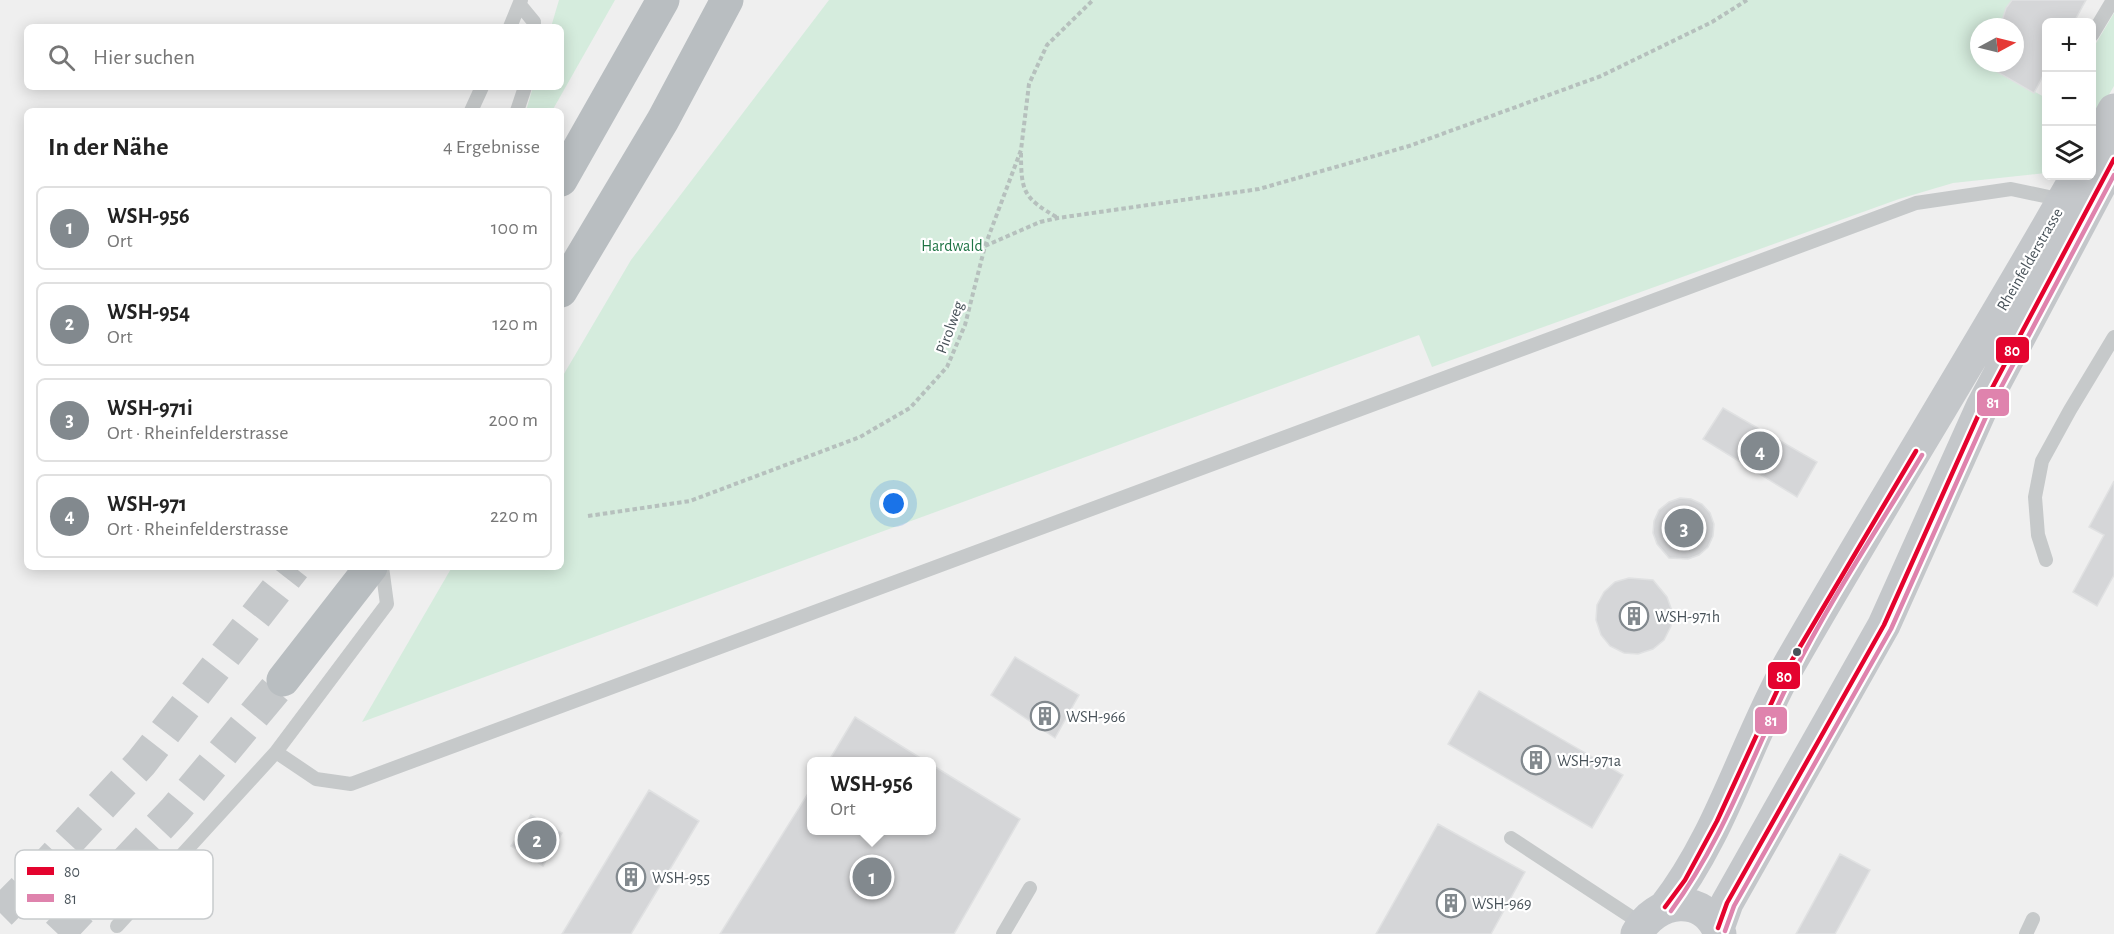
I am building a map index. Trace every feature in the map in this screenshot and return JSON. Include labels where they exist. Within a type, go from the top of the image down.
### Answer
[{"type":"highway","points":[[564,175],[663,0]]},
{"type":"highway","points":[[564,286],[663,120],[728,0]]},
{"type":"highway","points":[[283,680],[369,570]]},
{"type":"main road","points":[[2096,141],[2114,110]]},
{"type":"main road","name":"Rheinfelderstrasse","points":[[1719,931],[1727,903],[1884,625],[1982,407],[2114,159]]},
{"type":"main road","name":"Rheinfelderstrasse","points":[[1648,922],[1681,887],[1704,845],[1788,668],[2070,188]]},
{"type":"main road","points":[[1648,922],[1685,905],[1695,908],[1712,920],[1719,931]]},
{"type":"lane","points":[[2096,27],[2113,0]]},
{"type":"lane","points":[[511,24],[521,2]]},
{"type":"lane","points":[[521,2],[534,24]]},
{"type":"lane","points":[[472,108],[481,90]]},
{"type":"lane","points":[[518,108],[524,90]]},
{"type":"lane","points":[[276,752],[316,779],[351,784],[1916,202],[2011,189],[2070,188]]},
{"type":"lane","points":[[2046,560],[2038,535],[2035,497],[2042,461],[2114,338]]},
{"type":"lane","points":[[186,850],[276,752],[387,604],[382,570]]},
{"type":"lane","points":[[1511,838],[1648,922]]},
{"type":"lane","points":[[1002,934],[1030,888]]},
{"type":"lane","points":[[117,926],[123,919]]},
{"type":"lane","points":[[2026,934],[2033,919]]},
{"type":"path","name":"Pirolweg","points":[[588,516],[690,501],[860,436],[910,408],[947,368],[965,325],[985,246],[1021,150],[1029,84],[1047,45],[1093,0]]},
{"type":"path","points":[[985,246],[1040,222],[1259,189],[1409,146],[1601,76],[1712,22],[1747,0]]},
{"type":"path","points":[[1021,150],[1021,182],[1034,204],[1058,218]]},
{"type":"green space","points":[[559,0],[615,0],[564,90],[564,24],[552,24]]},
{"type":"green space","name":"Hardwald","points":[[829,0],[2012,0],[2003,18],[1970,18],[1970,72],[1998,72],[2042,96],[2042,173],[1953,183],[1899,199],[1432,367],[1419,335],[362,722],[450,570],[564,570],[564,374],[631,260]]},
{"type":"green space","points":[[2114,13],[2114,86],[2096,117],[2096,72],[2096,43]]},
{"type":"green space","points":[[532,90],[564,90],[554,108],[527,108]]},
{"type":"building","points":[[2012,0],[2086,0],[2076,18],[2042,18],[2042,78],[2034,93],[1997,72],[2024,72],[2024,18],[2003,18]]},
{"type":"building","points":[[1723,408],[1817,462],[1797,497],[1703,439]]},
{"type":"building","points":[[2114,481],[2114,575],[2097,606],[2073,592],[2104,535],[2089,527]]},
{"type":"building","points":[[1680,498],[1691,499],[1702,504],[1710,513],[1714,524],[1713,536],[1708,547],[1699,555],[1688,559],[1669,558],[1657,544],[1653,533],[1654,521],[1659,510],[1669,502]]},
{"type":"building","name":"WSH-971h","points":[[1629,578],[1653,580],[1667,597],[1672,611],[1671,626],[1664,640],[1653,649],[1638,654],[1624,653],[1610,646],[1601,635],[1596,620],[1597,605],[1604,592],[1615,582]]},
{"type":"building","name":"WSH-966","points":[[1015,657],[1079,695],[1055,738],[991,695]]},
{"type":"building","name":"WSH-971a","points":[[1479,691],[1623,775],[1592,828],[1448,744]]},
{"type":"building","points":[[855,717],[919,757],[831,757]]},
{"type":"building","points":[[936,767],[1020,819],[954,934],[720,934],[807,795],[807,835],[936,835]]},
{"type":"building","name":"WSH-955","points":[[649,790],[699,821],[631,934],[562,934]]},
{"type":"building","points":[[531,815],[562,833],[543,866],[511,846]]},
{"type":"building","name":"WSH-969","points":[[1438,824],[1525,872],[1491,934],[1376,934]]},
{"type":"building","points":[[1840,854],[1870,870],[1835,934],[1796,934]]},
{"type":"tunnel","points":[[60,850],[141,763],[292,570]]},
{"type":"tunnel","points":[[137,850],[175,810],[283,680]]},
{"type":"tunnel","points":[[0,913],[15,898]]},
{"type":"tunnel","points":[[58,934],[72,919]]},
{"type":"transit line","name":"80","points":[[1718,928],[1727,903],[1884,625],[1982,407],[2114,159]]},
{"type":"transit line","name":"81","points":[[1725,931],[1734,906],[1891,629],[1989,410],[2114,175]]},
{"type":"transit line","name":"80","points":[[1665,907],[1685,880],[1717,821],[1788,667],[1916,451]]},
{"type":"transit line","name":"81","points":[[1671,911],[1723,825],[1778,704],[1808,646],[1839,590],[1922,455]]},
{"type":"place","name":"WSH-971","points":[[1760,451]]},
{"type":"place","name":"WSH-971i","points":[[1684,528]]},
{"type":"place","name":"WSH-971h","points":[[1634,616]]},
{"type":"place","name":"WSH-966","points":[[1045,716]]},
{"type":"place","name":"WSH-971a","points":[[1536,760]]},
{"type":"place","name":"WSH-954","points":[[537,840]]},
{"type":"place","name":"WSH-955","points":[[631,877]]},
{"type":"place","name":"WSH-956","points":[[872,877]]},
{"type":"place","name":"WSH-969","points":[[1451,903]]}]
